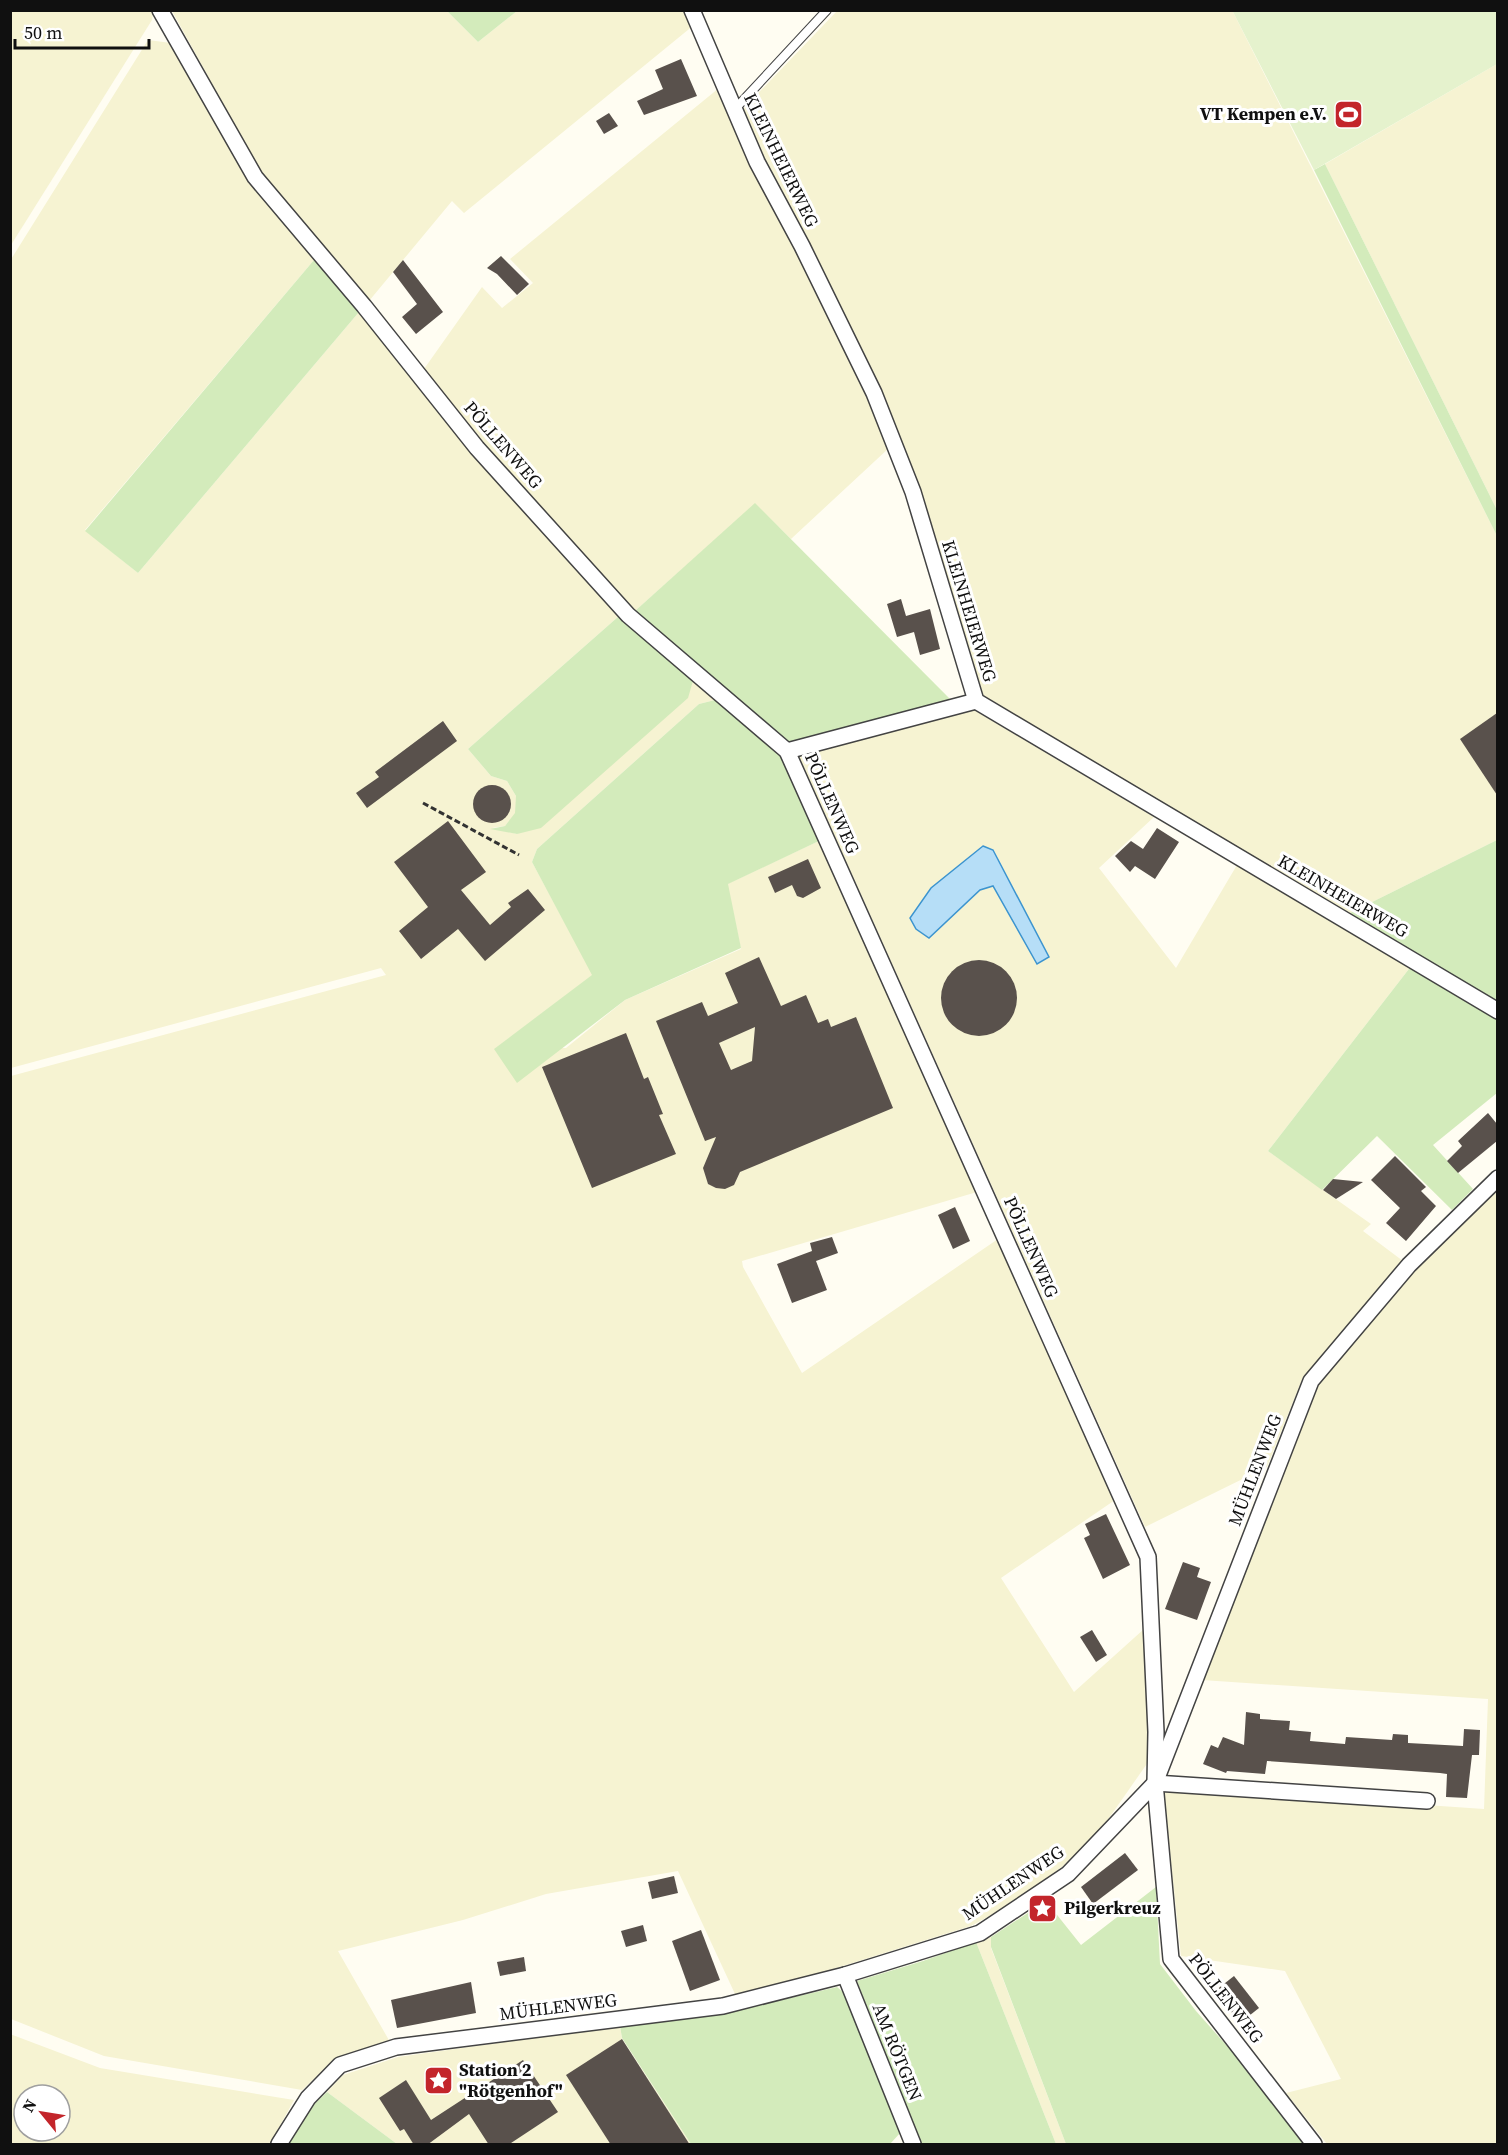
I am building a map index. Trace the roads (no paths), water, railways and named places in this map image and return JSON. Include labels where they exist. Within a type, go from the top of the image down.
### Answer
[{"type":"street","name":"PÖLLENWEG","points":[[160,10],[255,177],[364,306],[477,448],[628,615],[788,751],[1148,1557],[1156,1732],[1155,1782],[1171,1959],[1314,2145]]},
{"type":"street","name":"KLEINHEIERWEG","points":[[692,10],[756,162],[802,246],[874,393],[914,492],[976,701],[1497,1011]]},
{"type":"street","points":[[788,751],[976,701]]},
{"type":"street","name":"MÜHLENWEG","points":[[279,2145],[308,2098],[340,2065],[396,2047],[723,2006],[845,1975],[980,1933],[1068,1874],[1155,1782],[1311,1381],[1409,1265],[1497,1178]]},
{"type":"street","points":[[1155,1782],[1427,1801]]},
{"type":"street","name":"AM RÖTGEN","points":[[845,1975],[913,2145]]},
{"type":"lane","points":[[734,110],[826,10]]},
{"type":"water","points":[[983,846],[993,850],[1049,957],[1037,964],[993,886],[980,890],[929,938],[916,929],[910,918],[931,888]]},
{"type":"place","name":"VT Kempen e.V.","points":[[1348,114]]},
{"type":"place","name":"Pilgerkreuz","points":[[1043,1908]]},
{"type":"place","name":"Station 2 \"Rötgenhof\"","points":[[438,2080]]}]
